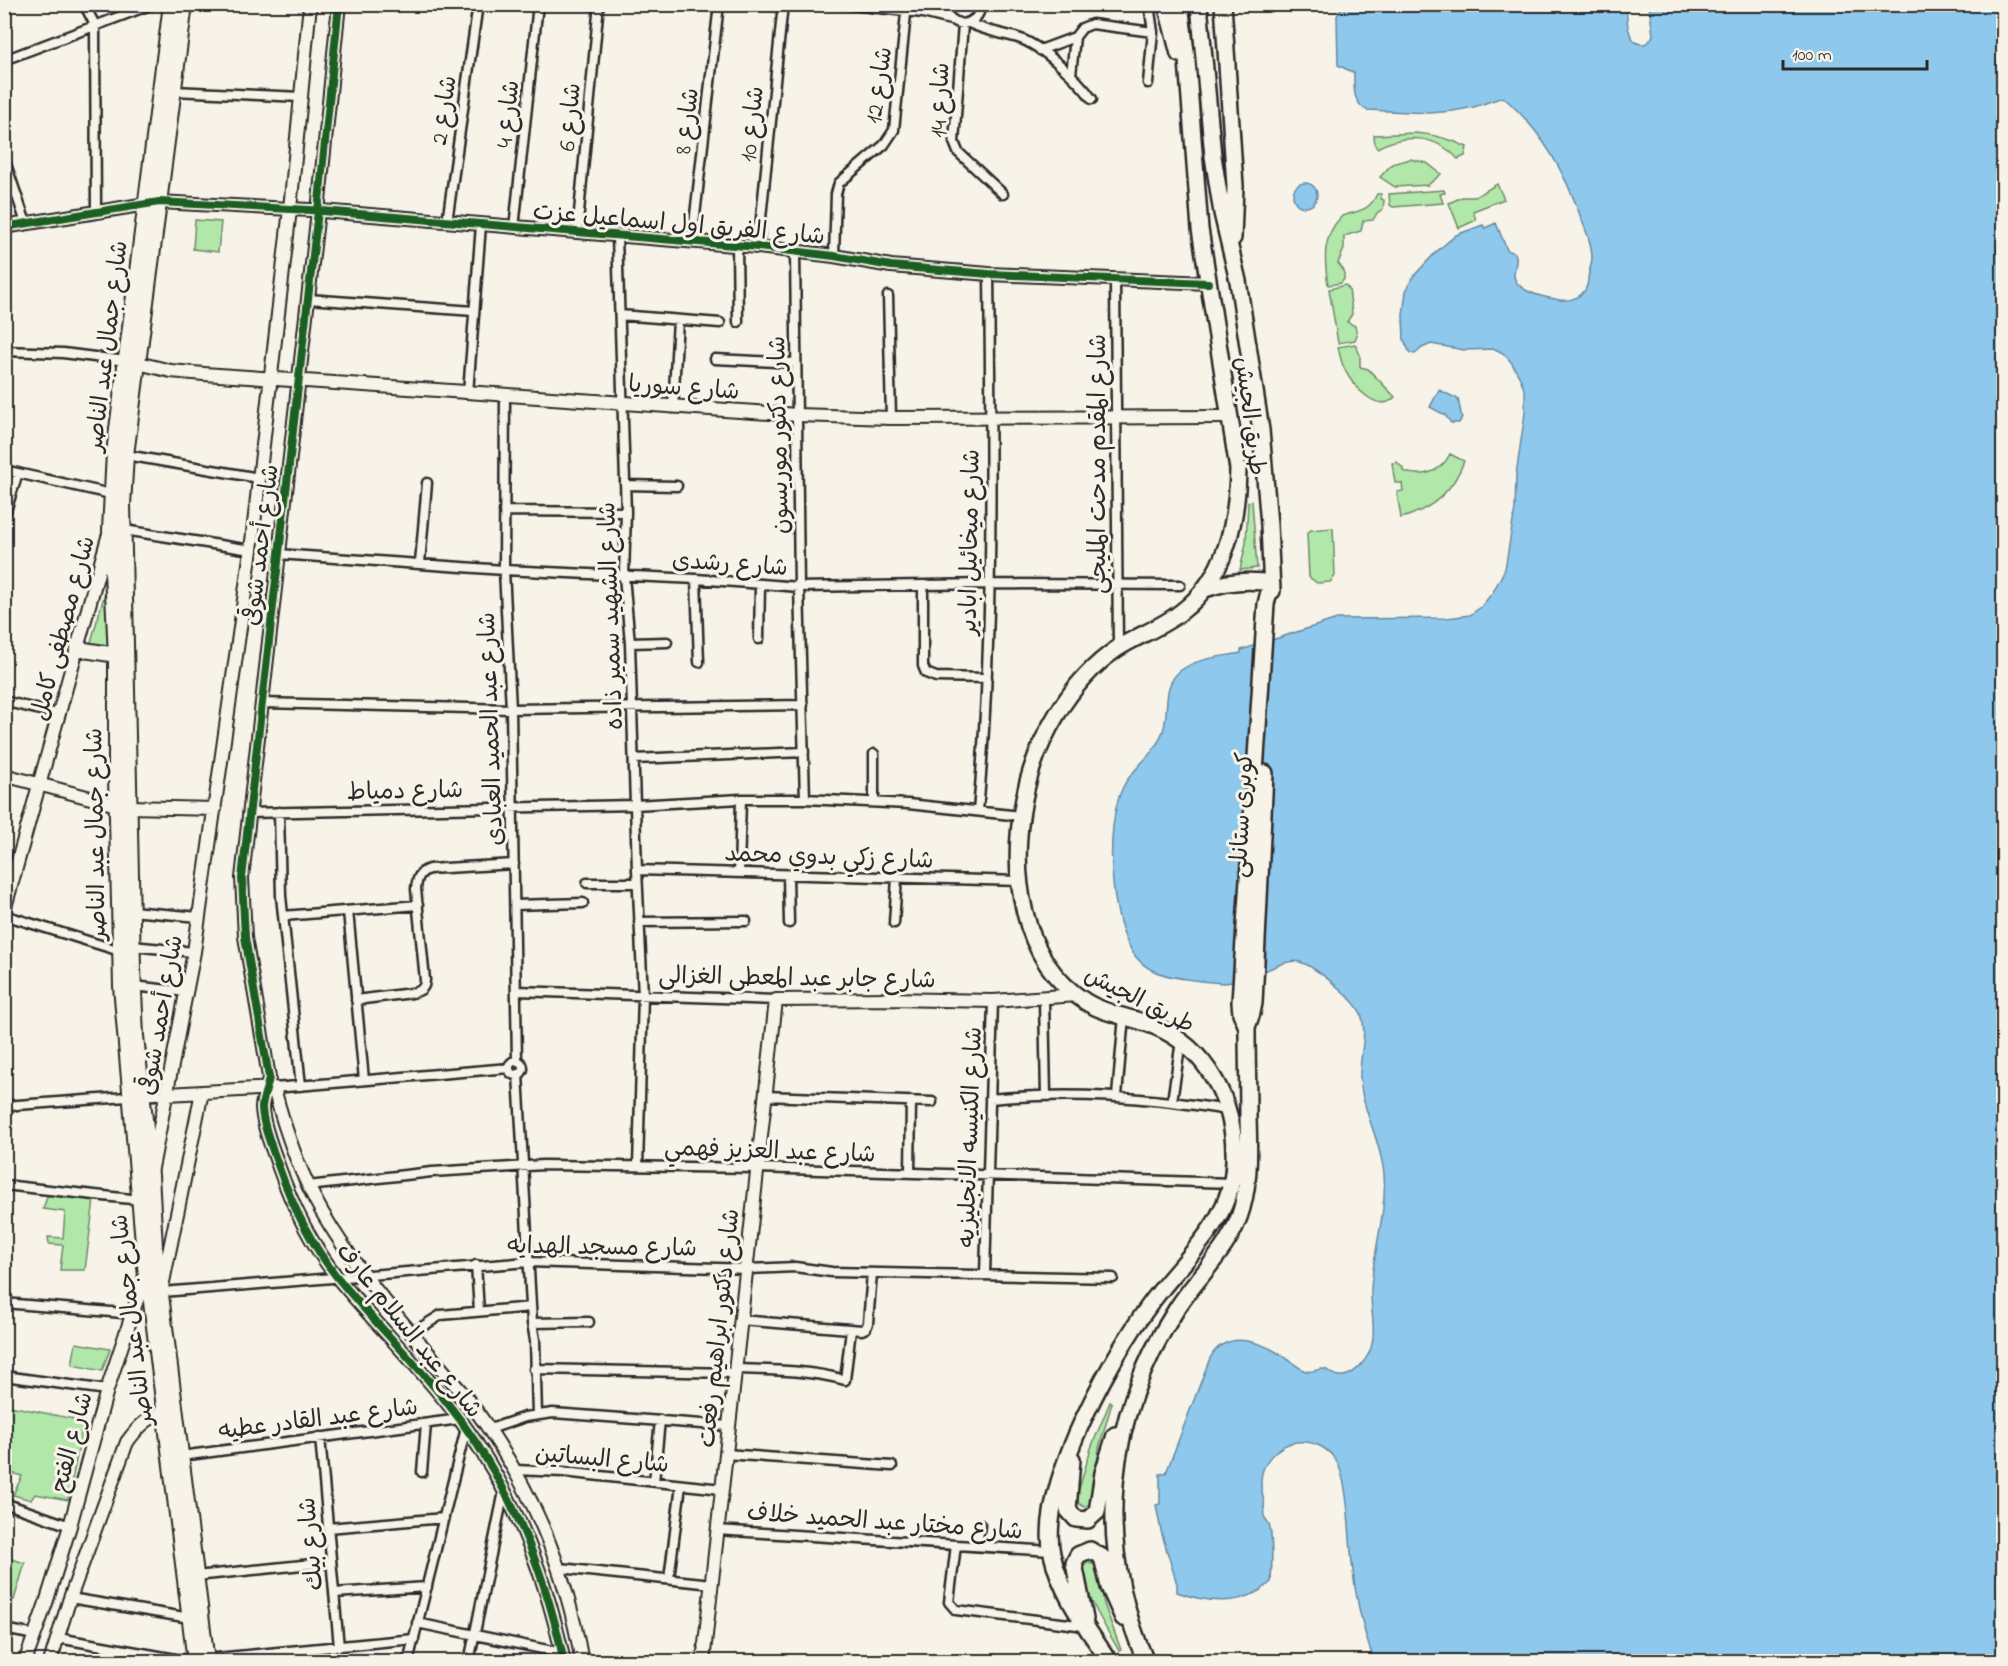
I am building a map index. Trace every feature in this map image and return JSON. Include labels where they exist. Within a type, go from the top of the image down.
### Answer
[{"type":"highway","points":[[1166,4],[1188,86]]},
{"type":"highway","name":"طريق الجيش","points":[[1110,1662],[1086,1626],[1059,1578],[1051,1551],[1053,1509],[1071,1447],[1104,1379],[1128,1337],[1159,1293],[1206,1238],[1225,1206],[1232,1183],[1234,1136],[1229,1110],[1216,1079],[1194,1052],[1181,1041],[1157,1027],[1099,1009],[1077,995],[1063,983],[1040,953],[1026,919],[1020,881],[1021,816],[1036,759],[1053,723],[1081,682],[1118,649],[1182,612],[1214,576],[1233,527],[1238,498],[1238,469],[1200,229],[1180,4]]},
{"type":"highway","name":"طريق الجيش","points":[[1199,4],[1212,145],[1222,213],[1238,281],[1261,430],[1269,525],[1270,604]]},
{"type":"highway","points":[[1223,4],[1235,186],[1232,250]]},
{"type":"highway","points":[[1204,589],[1232,581],[1271,583]]},
{"type":"highway","name":"كوبرى ستانلى","points":[[1129,1407],[1142,1372],[1165,1328],[1188,1293],[1222,1249],[1234,1230],[1242,1209],[1248,1166],[1247,1029],[1240,1002],[1270,604]]},
{"type":"highway","points":[[1071,1447],[1072,1468],[1068,1510],[1076,1519],[1088,1520],[1097,1512],[1106,1459],[1129,1407]]},
{"type":"highway","points":[[1129,1407],[1116,1468],[1114,1518],[1122,1591],[1146,1662]]},
{"type":"highway","points":[[1086,1626],[1074,1563],[1078,1555],[1090,1550],[1102,1557],[1112,1598],[1135,1635]]},
{"type":"main road","name":"شارع جمال عبد الناصر","points":[[117,530],[111,494],[114,453],[132,362],[153,203],[171,4]]},
{"type":"main road","name":"شارع جمال عبد الناصر","points":[[153,203],[174,91],[185,4]]},
{"type":"main road","name":"شارع جمال عبد الناصر","points":[[132,362],[124,488],[117,530],[114,572],[121,656],[126,948],[136,1096],[151,1175],[170,1412],[190,1618],[201,1660]]},
{"type":"main road","points":[[78,649],[121,656]]},
{"type":"main road","name":"شارع جمال عبد الناصر","points":[[123,806],[131,911],[126,948],[133,986],[140,1200],[146,1276],[170,1412],[181,1456],[196,1576],[201,1660]]},
{"type":"street","points":[[84,4],[95,25],[96,212]]},
{"type":"street","points":[[4,60],[153,4]]},
{"type":"street","name":"شارع أحمد شوقى","points":[[151,1175],[194,952],[215,809],[271,379],[310,4]]},
{"type":"street","name":"شارع أحمد شوقى","points":[[271,1088],[242,918],[242,878],[318,211],[339,4]]},
{"type":"street","name":"شارع 2","points":[[447,222],[478,4]]},
{"type":"street","name":"شارع 4","points":[[514,228],[538,4]]},
{"type":"street","name":"شارع 6","points":[[578,233],[599,4]]},
{"type":"street","name":"شارع 8","points":[[692,242],[719,4]]},
{"type":"street","name":"شارع 10","points":[[758,247],[783,4]]},
{"type":"street","points":[[843,4],[907,8],[1019,38],[1040,50],[1071,75],[1092,99]]},
{"type":"street","points":[[945,4],[947,15],[951,20]]},
{"type":"street","points":[[966,24],[978,15],[980,4]]},
{"type":"street","points":[[1148,83],[1153,32],[1149,4]]},
{"type":"street","name":"شارع 12","points":[[834,256],[836,194],[839,183],[884,146],[894,130],[907,8]]},
{"type":"street","name":"شارع 14","points":[[966,24],[954,142],[958,152],[1003,194]]},
{"type":"street","points":[[1040,50],[1075,37],[1082,28],[1092,24],[1153,32]]},
{"type":"street","points":[[1071,75],[1075,37]]},
{"type":"street","points":[[174,91],[301,97]]},
{"type":"street","points":[[4,158],[26,223]]},
{"type":"street","name":"شارع الفريق اول اسماعيل عزت","points":[[4,227],[153,203],[290,209],[758,247],[834,256],[891,266],[989,274],[1208,283]]},
{"type":"street","points":[[468,393],[481,225]]},
{"type":"street","name":"شارع الشهيد سمير ذاده","points":[[617,236],[626,512],[624,576],[630,643],[637,883],[643,996],[638,1166]]},
{"type":"street","points":[[737,246],[738,322]]},
{"type":"street","name":"شارع دكتور موريسون","points":[[795,251],[799,587],[805,799]]},
{"type":"street","name":"شارع ميخائيل ابادير","points":[[978,811],[987,678],[989,274]]},
{"type":"street","name":"شارع المقدم مدحت المليجى","points":[[1115,280],[1118,649]]},
{"type":"street","points":[[888,296],[891,418]]},
{"type":"street","points":[[308,299],[474,311]]},
{"type":"street","points":[[620,315],[720,323]]},
{"type":"street","points":[[673,408],[678,320]]},
{"type":"street","points":[[4,351],[63,353],[132,362]]},
{"type":"street","points":[[715,359],[796,363]]},
{"type":"street","name":"شارع سوريا","points":[[132,362],[171,371],[271,379],[622,405],[798,415],[891,418],[1230,417]]},
{"type":"street","name":"شارع عبد الحميد العبادى","points":[[504,396],[504,570],[511,709],[517,1061]]},
{"type":"street","points":[[126,454],[259,478]]},
{"type":"street","points":[[4,471],[111,494]]},
{"type":"street","points":[[4,517],[18,473]]},
{"type":"street","points":[[420,563],[427,483]]},
{"type":"street","points":[[625,485],[678,486]]},
{"type":"street","points":[[504,511],[626,512]]},
{"type":"street","points":[[117,530],[250,550]]},
{"type":"street","name":"شارع مصطفى كامل","points":[[4,913],[10,873],[40,786],[78,649],[117,530]]},
{"type":"street","name":"شارع رشدى","points":[[278,554],[799,587],[988,584],[1180,585]]},
{"type":"street","points":[[696,579],[699,662]]},
{"type":"street","points":[[759,585],[759,639]]},
{"type":"street","points":[[923,586],[923,666],[926,673],[936,677],[987,678]]},
{"type":"street","points":[[630,643],[666,642]]},
{"type":"street","points":[[4,701],[60,715]]},
{"type":"street","points":[[261,703],[511,709],[803,705]]},
{"type":"street","points":[[634,759],[804,752]]},
{"type":"street","points":[[874,754],[874,801]]},
{"type":"street","points":[[4,775],[123,806],[215,809]]},
{"type":"street","points":[[739,873],[741,799]]},
{"type":"street","name":"شارع دمياط","points":[[248,813],[805,799],[874,801],[1021,816]]},
{"type":"street","points":[[279,812],[283,916],[301,1086]]},
{"type":"street","points":[[356,1000],[412,993],[423,987],[425,980],[417,880],[425,870],[514,864]]},
{"type":"street","name":"شارع زكي بدوي محمد","points":[[637,870],[1020,881]]},
{"type":"street","points":[[788,875],[789,923]]},
{"type":"street","points":[[894,923],[897,878]]},
{"type":"street","points":[[587,884],[637,883]]},
{"type":"street","points":[[515,905],[583,903]]},
{"type":"street","points":[[283,916],[418,905]]},
{"type":"street","points":[[131,911],[199,916]]},
{"type":"street","points":[[348,911],[364,1080]]},
{"type":"street","points":[[4,913],[126,948],[194,952]]},
{"type":"street","points":[[639,921],[746,921]]},
{"type":"street","points":[[133,986],[187,992]]},
{"type":"street","name":"شارع جابر عبد المعطى الغزالى","points":[[517,991],[776,1000],[993,1001],[1077,995]]},
{"type":"street","points":[[1044,999],[1046,1095]]},
{"type":"street","name":"شارع دكتور ابراهيم رفعت","points":[[703,1662],[776,1000]]},
{"type":"street","name":"شارع الكنيسه الانجليزيه","points":[[985,1275],[993,1001]]},
{"type":"street","points":[[1117,1096],[1124,1016]]},
{"type":"street","points":[[1172,1101],[1181,1041]]},
{"type":"street","points":[[509,1068],[511,1062],[517,1061],[522,1067],[518,1074],[528,1262],[535,1340],[537,1414]]},
{"type":"street","points":[[4,1106],[301,1086],[509,1068]]},
{"type":"street","points":[[509,1068],[513,1074],[518,1074]]},
{"type":"street","name":"شارع عبد السلام عارف","points":[[271,1088],[308,1186],[351,1258],[490,1429],[533,1503],[560,1568],[577,1630],[582,1662]]},
{"type":"street","name":"شارع عبد السلام عارف","points":[[271,1088],[262,1108],[266,1128],[292,1203],[307,1233],[338,1278],[463,1424],[504,1490],[520,1522],[538,1570],[563,1658]]},
{"type":"street","points":[[162,1290],[202,1092]]},
{"type":"street","points":[[990,1100],[1046,1095],[1117,1096],[1172,1101],[1229,1110]]},
{"type":"street","points":[[764,1096],[932,1102]]},
{"type":"street","points":[[910,1173],[911,1101]]},
{"type":"street","name":"شارع عبد العزيز فهمي","points":[[308,1186],[432,1172],[523,1166],[757,1168],[1232,1183]]},
{"type":"street","points":[[4,1185],[140,1200]]},
{"type":"street","name":"شارع الفتح","points":[[25,1662],[70,1526],[131,1316],[146,1276],[155,1233]]},
{"type":"street","name":"شارع مسجد الهدايه","points":[[162,1290],[528,1262],[746,1269],[795,1267],[832,1272],[1113,1278]]},
{"type":"street","points":[[476,1266],[479,1311]]},
{"type":"street","points":[[740,1320],[862,1330],[867,1326],[872,1273]]},
{"type":"street","points":[[4,1303],[123,1312],[131,1316]]},
{"type":"street","points":[[412,1333],[441,1315],[531,1308]]},
{"type":"street","points":[[532,1323],[589,1322]]},
{"type":"street","points":[[534,1368],[783,1370],[845,1380],[851,1330]]},
{"type":"street","points":[[4,1376],[108,1390]]},
{"type":"street","name":"شارع الفتح","points":[[50,1662],[70,1598],[127,1442],[140,1425],[155,1415],[170,1412]]},
{"type":"street","points":[[490,1429],[537,1414],[569,1413],[729,1426]]},
{"type":"street","points":[[654,1482],[660,1420]]},
{"type":"street","points":[[422,1472],[426,1424]]},
{"type":"street","name":"شارع عبد القادر عطيه","points":[[181,1456],[426,1424],[463,1424]]},
{"type":"street","points":[[408,1662],[444,1518],[463,1424]]},
{"type":"street","name":"شارع بيك","points":[[320,1437],[339,1647]]},
{"type":"street","points":[[726,1454],[892,1466]]},
{"type":"street","name":"شارع البساتين","points":[[515,1470],[563,1472],[722,1489]]},
{"type":"street","points":[[669,1580],[681,1485]]},
{"type":"street","points":[[469,1662],[504,1490]]},
{"type":"street","points":[[4,1503],[70,1526]]},
{"type":"street","points":[[328,1528],[444,1518]]},
{"type":"street","points":[[977,1546],[980,1525]]},
{"type":"street","name":"شارع مختار عبد الحميد خلاف","points":[[717,1530],[1051,1551]]},
{"type":"street","points":[[956,1545],[949,1602],[956,1610],[1086,1626]]},
{"type":"street","points":[[196,1576],[332,1562]]},
{"type":"street","points":[[560,1568],[712,1584]]},
{"type":"street","points":[[334,1593],[427,1587]]},
{"type":"street","points":[[70,1598],[190,1618]]},
{"type":"street","points":[[417,1623],[475,1635],[563,1658]]},
{"type":"street","points":[[4,1629],[35,1635]]},
{"type":"street","points":[[58,1638],[176,1659],[201,1660],[414,1639]]},
{"type":"green space","points":[[1415,133],[1442,137],[1467,147],[1465,156],[1458,159],[1440,145],[1420,139],[1398,140],[1377,148],[1375,145],[1374,135]]},
{"type":"green space","points":[[1410,159],[1427,163],[1441,174],[1428,185],[1395,187],[1380,177],[1392,164]]},
{"type":"green space","points":[[1497,184],[1504,199],[1473,211],[1476,220],[1459,228],[1449,203],[1462,197],[1475,197]]},
{"type":"green space","points":[[1444,190],[1445,193],[1440,194],[1443,203],[1393,207],[1390,205],[1389,194]]},
{"type":"green space","points":[[1377,194],[1381,194],[1381,199],[1384,200],[1383,209],[1373,220],[1363,221],[1361,231],[1344,236],[1344,249],[1338,263],[1344,271],[1344,279],[1341,283],[1328,285],[1326,248],[1335,224],[1342,216],[1366,208]]},
{"type":"green space","points":[[195,220],[221,222],[218,252],[193,249]]},
{"type":"green space","points":[[1345,285],[1349,289],[1352,314],[1347,322],[1355,326],[1357,335],[1355,340],[1338,343],[1329,289]]},
{"type":"green space","points":[[1355,344],[1360,355],[1360,367],[1368,369],[1395,397],[1389,402],[1381,403],[1367,396],[1354,384],[1342,365],[1338,347]]},
{"type":"green space","points":[[1450,454],[1464,461],[1454,481],[1440,498],[1422,510],[1401,518],[1397,492],[1403,491],[1402,483],[1395,483],[1392,463],[1397,462],[1403,471],[1424,474],[1442,465]]},
{"type":"green space","points":[[1252,501],[1257,568],[1240,570],[1246,543],[1248,502]]},
{"type":"green space","points":[[1333,528],[1335,576],[1330,582],[1317,583],[1309,577],[1307,533],[1311,530]]},
{"type":"green space","points":[[108,582],[113,649],[89,649]]},
{"type":"green space","points":[[48,1194],[94,1200],[85,1270],[60,1270],[63,1245],[49,1244],[48,1237],[63,1238],[65,1212],[43,1209]]},
{"type":"green space","points":[[76,1343],[110,1349],[102,1371],[72,1365]]},
{"type":"green space","points":[[1110,1402],[1112,1403],[1099,1448],[1093,1499],[1091,1504],[1084,1507],[1077,1502],[1077,1496],[1091,1448]]},
{"type":"green space","points":[[5,1405],[84,1421],[68,1500],[35,1494],[31,1500],[13,1495],[22,1476],[5,1471]]},
{"type":"green space","points":[[5,1557],[25,1563],[14,1600],[5,1597]]},
{"type":"green space","points":[[1087,1563],[1098,1568],[1104,1604],[1121,1650],[1119,1651],[1096,1610],[1086,1586],[1082,1568]]},
{"type":"water","points":[[1344,4],[1626,5],[1630,34],[1637,43],[1642,44],[1649,41],[1653,35],[1649,5],[2003,5],[2003,1661],[1374,1661],[1355,1588],[1342,1474],[1335,1458],[1326,1449],[1309,1442],[1296,1442],[1282,1447],[1276,1451],[1263,1469],[1261,1486],[1264,1516],[1271,1534],[1271,1582],[1250,1596],[1226,1601],[1202,1599],[1177,1592],[1177,1584],[1161,1531],[1156,1505],[1160,1504],[1160,1474],[1166,1473],[1210,1358],[1226,1343],[1246,1341],[1267,1347],[1298,1367],[1311,1372],[1325,1369],[1333,1374],[1344,1376],[1363,1363],[1372,1346],[1373,1338],[1371,1290],[1384,1203],[1384,1174],[1361,1090],[1360,1070],[1364,1029],[1361,1014],[1357,1008],[1334,984],[1300,962],[1288,962],[1246,979],[1223,983],[1168,976],[1142,963],[1127,941],[1115,898],[1112,849],[1117,804],[1123,787],[1160,739],[1165,723],[1170,684],[1180,671],[1193,663],[1241,653],[1241,650],[1337,619],[1447,618],[1470,615],[1481,607],[1493,592],[1505,569],[1515,509],[1516,475],[1525,413],[1525,392],[1511,362],[1503,353],[1495,349],[1464,350],[1431,344],[1415,354],[1410,353],[1404,340],[1403,315],[1406,291],[1412,278],[1436,252],[1456,235],[1483,225],[1485,228],[1496,223],[1507,250],[1515,253],[1514,276],[1517,283],[1535,294],[1561,300],[1581,295],[1587,286],[1592,260],[1587,233],[1559,167],[1529,123],[1503,97],[1474,107],[1430,113],[1367,110],[1362,107],[1356,99],[1354,73],[1338,65],[1337,16]]},
{"type":"water","points":[[1300,183],[1310,183],[1317,190],[1317,200],[1310,207],[1300,207],[1293,200],[1293,190]]},
{"type":"water","points":[[1439,390],[1458,399],[1462,418],[1459,423],[1451,423],[1445,415],[1430,407]]},
{"type":"cycle path","points":[[339,4],[318,211],[242,878],[245,937],[269,1077],[262,1104],[263,1115],[268,1137],[289,1195],[318,1251],[352,1295],[447,1402],[480,1448],[496,1476],[512,1506],[537,1566],[548,1598],[564,1662]]},
{"type":"cycle path","points":[[4,227],[159,202],[310,210],[758,247],[834,256],[891,266],[989,274],[1208,283]]}]
